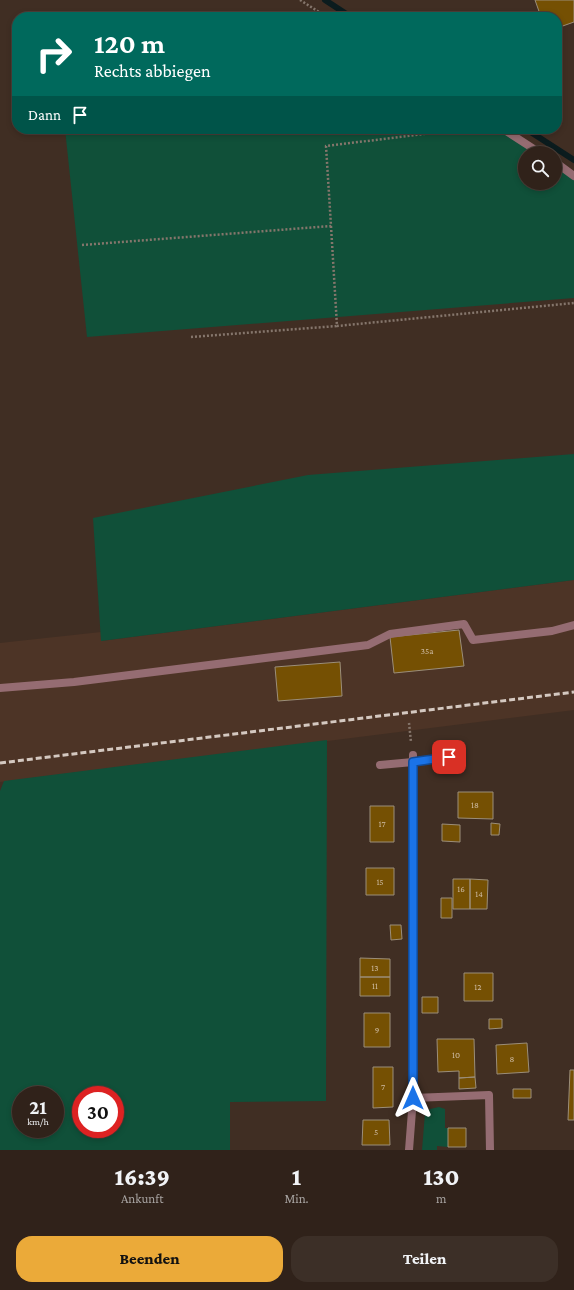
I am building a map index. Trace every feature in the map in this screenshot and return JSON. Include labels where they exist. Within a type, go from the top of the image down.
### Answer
[{"type":"street","points":[[511,134],[529,146]]},
{"type":"street","points":[[562,167],[574,176]]},
{"type":"street","points":[[0,688],[82,681],[368,645],[390,634],[464,624],[473,640],[552,631],[574,624]]},
{"type":"street","points":[[380,765],[413,758],[449,757]]},
{"type":"street","points":[[409,1150],[413,1098],[413,758]]},
{"type":"street","points":[[413,1098],[489,1095],[490,1150]]},
{"type":"path","points":[[300,0],[319,12]]},
{"type":"path","points":[[337,326],[326,146],[424,134]]},
{"type":"path","points":[[82,245],[330,226]]},
{"type":"path","points":[[190,337],[337,326],[574,303]]},
{"type":"path","points":[[409,723],[413,758]]},
{"type":"shaded area","points":[[574,580],[574,710],[0,782],[0,643],[101,632],[101,641]]},
{"type":"green space","points":[[66,134],[516,134],[534,146],[518,146],[518,190],[562,190],[562,164],[574,172],[574,298],[87,337]]},
{"type":"green space","points":[[574,454],[574,580],[101,641],[93,518],[308,475]]},
{"type":"green space","points":[[327,740],[326,1101],[230,1102],[230,1150],[0,1150],[0,791],[4,781]]},
{"type":"green space","points":[[439,1107],[445,1109],[445,1128],[448,1128],[448,1147],[437,1146],[437,1150],[422,1150],[425,1113],[430,1109]]},
{"type":"building","points":[[535,0],[574,0],[574,22],[562,26],[562,12],[539,12]]},
{"type":"building","points":[[459,630],[464,666],[394,673],[390,637]]},
{"type":"building","points":[[340,662],[342,696],[278,701],[275,667]]},
{"type":"building","points":[[458,792],[493,792],[493,819],[458,818]]},
{"type":"building","points":[[370,806],[394,806],[394,842],[370,842]]},
{"type":"building","points":[[491,823],[500,824],[499,835],[491,835]]},
{"type":"building","points":[[442,824],[460,825],[460,842],[442,841]]},
{"type":"building","points":[[366,868],[394,868],[394,895],[366,895]]},
{"type":"building","points":[[453,879],[470,879],[470,909],[453,909]]},
{"type":"building","points":[[470,879],[488,880],[487,909],[470,909]]},
{"type":"building","points":[[441,898],[452,898],[452,918],[441,918]]},
{"type":"building","points":[[390,925],[401,925],[402,939],[391,940]]},
{"type":"building","points":[[360,958],[390,959],[390,977],[360,977]]},
{"type":"building","points":[[464,973],[493,973],[493,1001],[464,1001]]},
{"type":"building","points":[[360,977],[390,977],[390,996],[360,996]]},
{"type":"building","points":[[422,997],[438,997],[438,1013],[422,1013]]},
{"type":"building","points":[[364,1013],[390,1013],[390,1047],[364,1047]]},
{"type":"building","points":[[489,1019],[502,1019],[502,1028],[489,1029]]},
{"type":"building","points":[[437,1039],[474,1039],[475,1077],[459,1078],[459,1071],[438,1072]]},
{"type":"building","points":[[527,1043],[529,1072],[497,1074],[496,1045]]},
{"type":"building","points":[[373,1067],[393,1067],[393,1107],[373,1108]]},
{"type":"building","points":[[570,1070],[574,1070],[574,1120],[568,1120]]},
{"type":"building","points":[[475,1077],[476,1088],[459,1089],[459,1078]]},
{"type":"building","points":[[513,1089],[531,1089],[531,1098],[513,1098]]},
{"type":"building","points":[[363,1120],[389,1120],[390,1145],[362,1145]]},
{"type":"building","points":[[448,1128],[466,1128],[466,1147],[448,1147]]},
{"type":"waterway","points":[[325,0],[343,12]]},
{"type":"waterway","points":[[534,134],[574,160]]},
{"type":"railway","points":[[0,763],[574,692]]},
{"type":"route","points":[[413,1098],[413,762],[449,757]]}]
